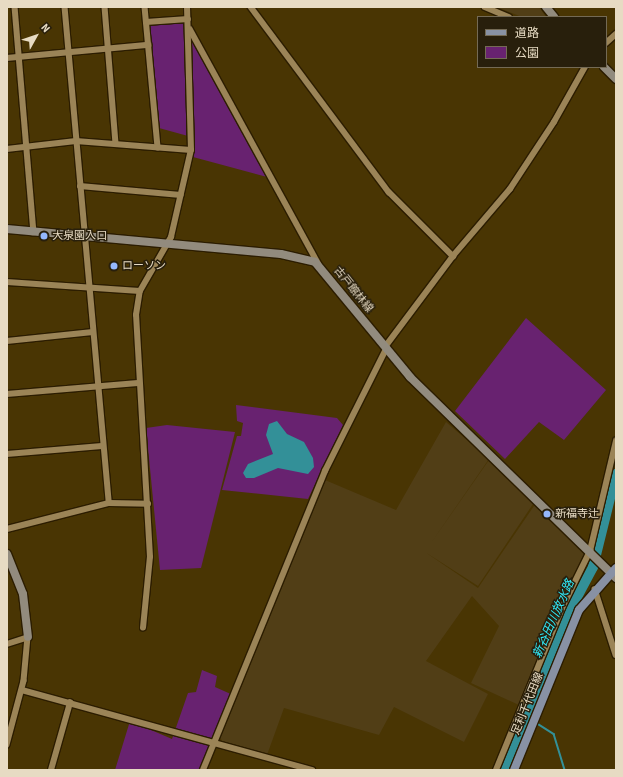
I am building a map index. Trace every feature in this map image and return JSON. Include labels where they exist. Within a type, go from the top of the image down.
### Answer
[{"type":"main road","points":[[547,8],[553,16]]},
{"type":"main road","points":[[605,68],[616,79]]},
{"type":"main road","name":"古戸館林線","points":[[7,229],[281,254],[310,259],[319,265],[385,348],[422,389],[614,573]]},
{"type":"main road","points":[[7,554],[23,594],[28,637]]},
{"type":"main road","name":"足利千代田線","points":[[514,770],[572,625],[583,602],[595,589],[614,573]]},
{"type":"street","points":[[15,7],[34,232]]},
{"type":"street","points":[[65,7],[89,288],[99,386],[102,446],[109,503]]},
{"type":"street","points":[[105,7],[116,144]]},
{"type":"street","points":[[145,7],[158,147]]},
{"type":"street","points":[[144,628],[150,557],[148,504],[135,343],[140,291],[169,244],[191,150],[190,29],[187,7]]},
{"type":"street","points":[[251,7],[389,192],[453,256]]},
{"type":"street","points":[[485,7],[507,16]]},
{"type":"street","points":[[146,22],[188,19]]},
{"type":"street","points":[[190,29],[319,265]]},
{"type":"street","points":[[607,42],[616,34]]},
{"type":"street","points":[[7,58],[148,45]]},
{"type":"street","points":[[203,770],[325,471],[385,348],[453,256],[510,189],[554,122],[584,68]]},
{"type":"street","points":[[7,149],[76,141],[191,150]]},
{"type":"street","points":[[80,186],[181,195]]},
{"type":"street","points":[[7,282],[140,291]]},
{"type":"street","points":[[7,341],[93,332]]},
{"type":"street","points":[[7,394],[138,383]]},
{"type":"street","points":[[496,770],[562,608],[591,552],[616,441]]},
{"type":"street","points":[[7,454],[102,446]]},
{"type":"street","points":[[7,529],[109,503],[148,504]]},
{"type":"street","points":[[595,589],[616,655]]},
{"type":"street","points":[[7,644],[28,637],[22,690],[7,745]]},
{"type":"street","points":[[22,690],[312,770]]},
{"type":"street","points":[[51,770],[70,703]]},
{"type":"shaded area","points":[[497,7],[539,7],[545,16],[520,16]]},
{"type":"shaded area","points":[[446,422],[489,459],[431,543],[489,460],[533,504],[478,586],[425,552],[478,588],[536,503],[587,554],[519,705],[471,683],[499,626],[472,596],[426,661],[488,694],[464,742],[394,707],[379,735],[284,708],[267,755],[224,744],[219,736],[325,480],[396,510]]},
{"type":"green space","points":[[186,22],[188,136],[159,128],[146,24]]},
{"type":"green space","points":[[192,34],[256,157],[267,177],[193,157]]},
{"type":"green space","points":[[526,318],[606,390],[564,440],[539,422],[505,459],[455,411]]},
{"type":"green space","points":[[236,405],[337,418],[343,425],[308,499],[222,490],[237,436],[241,436],[243,423],[237,421]]},
{"type":"green space","points":[[167,425],[235,432],[201,568],[160,570],[146,428]]},
{"type":"green space","points":[[202,670],[217,676],[215,687],[233,695],[205,770],[115,770],[130,721],[172,739],[188,693],[196,692]]},
{"type":"water","points":[[277,421],[287,434],[304,442],[313,458],[314,467],[308,474],[278,468],[254,478],[246,478],[243,473],[248,464],[273,454],[266,435],[269,424]]},
{"type":"waterway","name":"新谷田川放水路","points":[[504,770],[567,616],[593,567],[616,474]]},
{"type":"waterway","points":[[538,724],[554,734],[565,770]]},
{"type":"place","name":"大泉園入口","points":[[44,236]]},
{"type":"place","name":"ローソン","points":[[114,266]]},
{"type":"place","name":"新福寺辻","points":[[547,514]]}]
